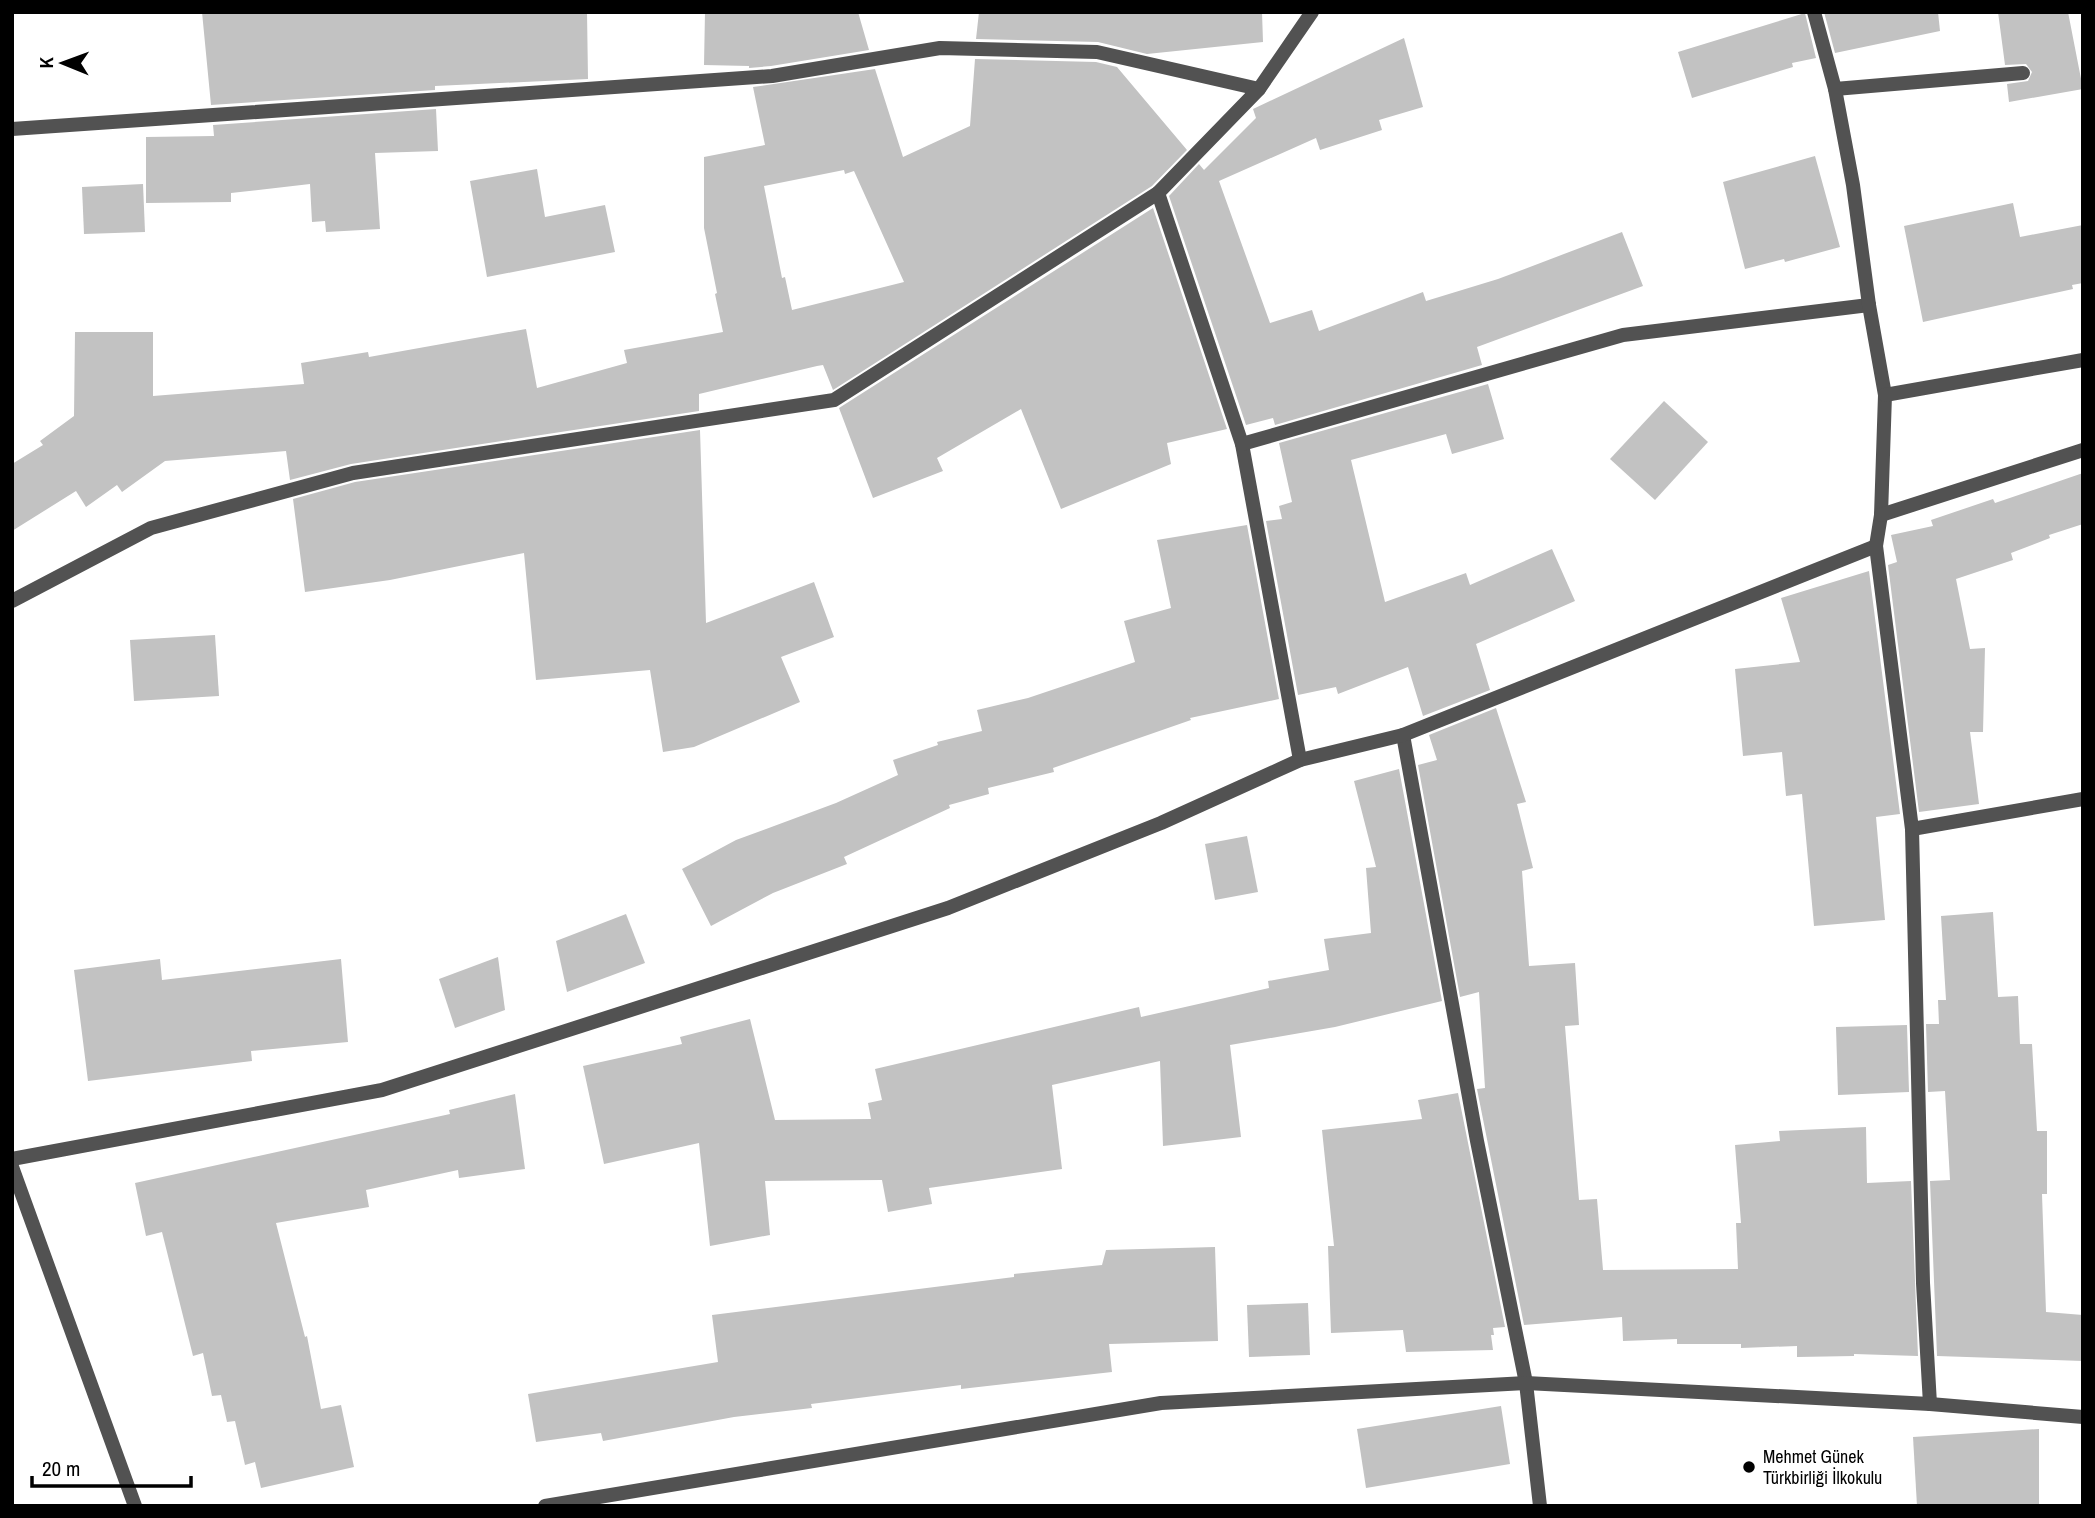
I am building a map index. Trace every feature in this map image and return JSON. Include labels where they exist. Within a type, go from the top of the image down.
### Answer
[{"type":"street","points":[[12,601],[151,528],[353,473],[834,400],[1158,193],[1259,89],[1312,12]]},
{"type":"street","points":[[1814,12],[1835,89],[1853,185],[1869,305],[1885,395],[1881,515],[1876,545],[1913,829],[1923,1283],[1930,1405]]},
{"type":"street","points":[[12,129],[772,76],[940,48],[1097,52],[1259,89]]},
{"type":"street","points":[[1835,89],[2023,73]]},
{"type":"street","points":[[1158,193],[1242,444],[1300,761]]},
{"type":"street","points":[[1242,444],[1623,335],[1869,305]]},
{"type":"street","points":[[1885,395],[2083,360]]},
{"type":"street","points":[[1881,515],[2083,450]]},
{"type":"street","points":[[12,1159],[382,1090],[948,908],[1161,823],[1300,761],[1403,735],[1876,545]]},
{"type":"street","points":[[1403,735],[1477,1141],[1526,1383],[1540,1506]]},
{"type":"street","points":[[1913,829],[2083,799]]},
{"type":"street","points":[[12,1167],[135,1506]]},
{"type":"street","points":[[545,1506],[1161,1403],[1526,1383],[1930,1405],[2083,1417]]},
{"type":"building","points":[[202,12],[587,12],[588,79],[435,86],[435,90],[211,105]]},
{"type":"building","points":[[705,12],[858,12],[869,50],[749,68],[704,65]]},
{"type":"building","points":[[979,12],[1262,12],[1263,42],[1147,54],[1098,42],[976,39]]},
{"type":"building","points":[[1824,12],[1938,12],[1940,31],[1835,53]]},
{"type":"building","points":[[1998,12],[2068,12],[2083,89],[2009,102],[2007,84],[2028,81],[2032,72],[2026,64],[2005,65]]},
{"type":"building","points":[[1805,13],[1816,58],[1792,63],[1793,67],[1692,98],[1678,52]]},
{"type":"building","points":[[1404,38],[1423,107],[1379,120],[1382,130],[1320,150],[1316,138],[1219,181],[1270,323],[1312,310],[1319,331],[1423,292],[1426,301],[1498,279],[1622,232],[1643,286],[1477,347],[1482,365],[1275,425],[1273,418],[1246,425],[1169,196],[1199,164],[1204,170],[1256,118],[1253,109]]},
{"type":"building","points":[[975,59],[1096,62],[1117,67],[1187,150],[1152,186],[833,390],[823,365],[699,394],[699,411],[351,464],[290,480],[286,451],[165,461],[122,492],[117,485],[86,507],[76,491],[12,531],[12,464],[43,445],[40,441],[74,416],[75,332],[153,332],[153,396],[304,384],[301,363],[368,352],[369,357],[526,329],[537,388],[627,363],[624,350],[723,332],[704,228],[704,157],[765,145],[753,87],[875,69],[903,157],[970,126]],"holes":[[[844,170],[845,174],[854,171],[904,282],[792,310],[785,277],[782,278],[764,186]]]},
{"type":"building","points":[[436,109],[438,151],[375,153],[380,229],[326,232],[325,221],[312,222],[310,184],[231,193],[231,202],[146,203],[146,137],[214,136],[213,125]]},
{"type":"building","points":[[1815,156],[1840,247],[1785,262],[1784,259],[1745,269],[1723,182]]},
{"type":"building","points":[[537,169],[545,217],[605,205],[615,252],[487,277],[470,181]]},
{"type":"building","points":[[143,184],[145,232],[84,234],[82,187]]},
{"type":"building","points":[[2013,203],[2020,237],[2083,225],[2083,283],[2072,285],[2073,289],[1923,322],[1904,226]]},
{"type":"building","points":[[1153,208],[1227,429],[1167,443],[1171,464],[1061,509],[1021,409],[937,458],[943,471],[873,498],[839,408]]},
{"type":"building","points":[[1488,384],[1504,439],[1452,454],[1446,434],[1351,460],[1385,602],[1466,573],[1470,585],[1552,549],[1575,601],[1476,644],[1490,690],[1423,716],[1408,667],[1338,694],[1336,687],[1298,695],[1266,521],[1282,519],[1279,506],[1292,502],[1279,443]]},
{"type":"building","points":[[1664,401],[1708,442],[1655,500],[1610,459]]},
{"type":"building","points":[[700,430],[706,623],[814,582],[834,637],[781,657],[800,702],[694,747],[663,752],[650,670],[536,680],[524,553],[390,580],[305,592],[293,499],[355,482]]},
{"type":"building","points":[[2083,473],[2083,524],[2049,535],[2050,538],[2011,553],[2013,560],[1956,579],[1970,649],[1985,648],[1983,732],[1970,732],[1979,804],[1919,812],[1888,565],[1897,562],[1891,535],[1933,526],[1931,520],[1993,499],[1995,503]]},
{"type":"building","points":[[1247,525],[1279,699],[1190,718],[1191,720],[1053,768],[1054,772],[988,788],[989,794],[949,805],[950,808],[844,857],[847,864],[773,893],[711,926],[682,869],[736,840],[836,803],[898,775],[893,760],[938,745],[937,742],[982,731],[977,710],[1028,698],[1135,662],[1124,621],[1171,608],[1157,540]]},
{"type":"building","points":[[1869,571],[1900,814],[1876,817],[1885,920],[1814,926],[1802,794],[1786,796],[1782,752],[1743,756],[1735,669],[1800,662],[1781,598]]},
{"type":"building","points":[[215,635],[219,696],[134,701],[130,640]]},
{"type":"building","points":[[1496,708],[1526,802],[1517,804],[1533,868],[1522,871],[1529,966],[1575,963],[1579,1025],[1565,1026],[1579,1200],[1597,1199],[1603,1270],[1738,1269],[1736,1223],[1741,1223],[1735,1145],[1780,1141],[1779,1131],[1866,1127],[1867,1183],[1911,1181],[1918,1356],[1854,1354],[1797,1357],[1797,1346],[1741,1348],[1741,1344],[1677,1344],[1677,1339],[1623,1341],[1622,1317],[1524,1325],[1477,1089],[1485,1088],[1479,992],[1460,997],[1418,765],[1437,760],[1429,735]]},
{"type":"building","points":[[1399,769],[1442,1001],[1335,1027],[1230,1045],[1241,1137],[1163,1146],[1160,1061],[1052,1085],[1062,1169],[929,1188],[932,1204],[888,1212],[882,1180],[765,1181],[770,1235],[710,1246],[699,1143],[604,1164],[583,1066],[682,1044],[680,1037],[750,1019],[775,1120],[871,1119],[868,1103],[882,1100],[875,1069],[1139,1007],[1141,1017],[1269,988],[1268,981],[1329,970],[1324,939],[1371,933],[1366,868],[1376,867],[1354,781]]},
{"type":"building","points":[[1247,836],[1258,892],[1215,900],[1205,844]]},
{"type":"building","points":[[1993,912],[1998,997],[2018,996],[2020,1044],[2032,1044],[2037,1131],[2047,1131],[2047,1194],[2042,1194],[2046,1312],[2083,1315],[2083,1361],[1937,1356],[1930,1181],[1950,1180],[1945,1091],[1928,1092],[1926,1024],[1939,1024],[1938,1000],[1946,1000],[1941,916]]},
{"type":"building","points":[[626,914],[645,963],[567,992],[556,941]]},
{"type":"building","points":[[498,957],[505,1010],[455,1028],[439,979]]},
{"type":"building","points":[[160,959],[162,980],[341,959],[348,1042],[251,1051],[252,1061],[88,1081],[74,970]]},
{"type":"building","points":[[1907,1025],[1909,1092],[1838,1095],[1836,1027]]},
{"type":"building","points":[[1458,1093],[1505,1327],[1493,1328],[1493,1350],[1406,1352],[1403,1330],[1331,1333],[1328,1246],[1334,1246],[1322,1130],[1422,1119],[1418,1100]]},
{"type":"building","points":[[515,1094],[525,1169],[459,1178],[458,1170],[366,1190],[369,1207],[276,1223],[305,1337],[307,1336],[321,1409],[341,1405],[354,1467],[261,1488],[255,1462],[245,1465],[235,1421],[227,1422],[221,1395],[212,1396],[203,1353],[193,1356],[162,1232],[146,1236],[135,1183],[450,1114],[449,1110]]},
{"type":"building","points":[[1215,1247],[1218,1341],[1109,1344],[1112,1372],[961,1389],[961,1385],[811,1404],[812,1408],[734,1417],[603,1441],[601,1433],[536,1442],[528,1394],[718,1362],[712,1315],[1014,1277],[1014,1274],[1102,1265],[1106,1250]]},
{"type":"building","points":[[1308,1303],[1310,1355],[1249,1357],[1247,1305]]},
{"type":"building","points":[[1501,1406],[1510,1464],[1366,1488],[1357,1429]]},
{"type":"building","points":[[2039,1429],[2039,1506],[1917,1506],[1913,1437]]},
{"type":"place","name":"Mehmet Günek Türkbirliği İlkokulu","points":[[1749,1467]]}]
